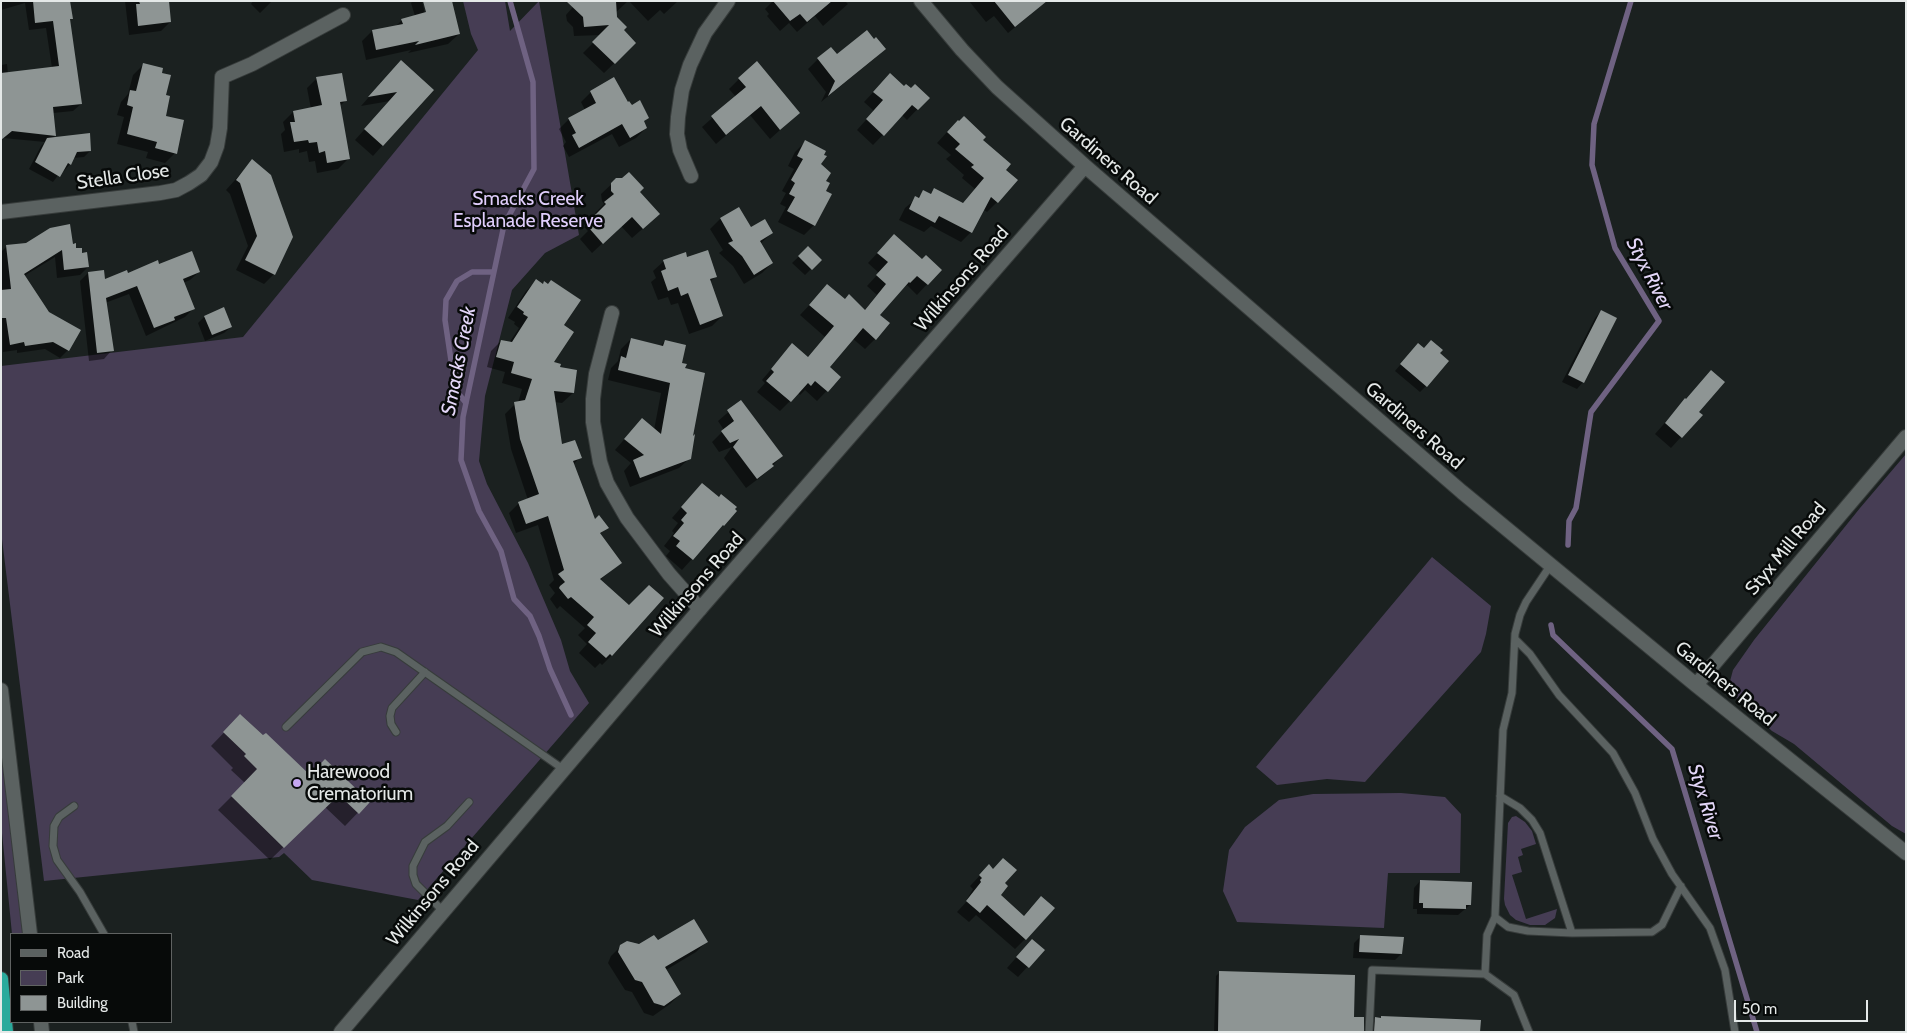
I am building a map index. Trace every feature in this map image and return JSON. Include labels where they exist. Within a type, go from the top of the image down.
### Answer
[{"type":"highway","points":[[1,979],[6,1032]]},
{"type":"street","points":[[691,176],[680,150],[677,134],[682,90],[690,65],[705,33],[728,1]]},
{"type":"street","name":"Gardiners Road","points":[[921,1],[962,50],[997,87],[1085,166],[1550,566],[1906,853]]},
{"type":"street","name":"Stella Close","points":[[1,212],[160,193],[176,190],[189,183],[201,175],[211,162],[217,146],[220,128],[222,76],[252,64],[343,15]]},
{"type":"street","name":"Wilkinsons Road","points":[[341,1032],[700,609],[1085,166]]},
{"type":"street","points":[[612,313],[596,374],[593,399],[594,432],[600,462],[612,491],[627,518],[668,574],[700,609]]},
{"type":"street","name":"Styx Mill Road","points":[[1696,685],[1906,437]]},
{"type":"street","points":[[1,690],[30,933]]},
{"type":"lane","points":[[1485,974],[1486,935],[1495,917],[1504,730],[1512,693],[1516,640],[1520,615],[1526,602],[1550,566]]},
{"type":"lane","points":[[1516,640],[1530,654],[1559,695],[1613,753],[1635,793],[1653,839],[1672,874],[1710,928],[1725,970],[1735,1032]]},
{"type":"lane","points":[[286,727],[362,652],[381,647],[396,652],[563,769]]},
{"type":"lane","points":[[396,732],[391,724],[392,708],[425,672]]},
{"type":"lane","points":[[1500,796],[1520,808],[1532,820],[1540,833],[1572,933]]},
{"type":"lane","points":[[443,911],[416,884],[413,875],[414,866],[425,842],[447,826],[469,802]]},
{"type":"lane","points":[[74,806],[58,817],[54,826],[53,846],[57,860],[84,899],[103,933]]},
{"type":"lane","points":[[1495,917],[1508,927],[1528,931],[1572,933],[1652,932],[1662,925],[1681,886]]},
{"type":"lane","points":[[1369,1032],[1372,970],[1485,974],[1514,995],[1529,1032]]},
{"type":"green space","name":"Smacks Creek Esplanade Reserve","points":[[463,1],[505,1],[510,31],[539,1],[579,235],[545,253],[512,290],[485,396],[479,461],[487,484],[528,563],[561,640],[570,671],[589,703],[418,900],[312,880],[284,853],[279,857],[44,881],[1,531],[1,366],[243,337],[478,50],[471,34]]},
{"type":"green space","points":[[1906,454],[1906,834],[1892,826],[1794,744],[1772,731],[1733,695],[1729,685],[1733,670],[1754,640]]},
{"type":"green space","points":[[1432,557],[1491,606],[1481,652],[1365,782],[1327,779],[1277,785],[1256,767]]},
{"type":"green space","points":[[1,736],[25,933],[12,933],[1,823]]},
{"type":"green space","points":[[1401,793],[1445,797],[1461,814],[1460,873],[1388,873],[1384,928],[1237,922],[1223,891],[1229,850],[1245,827],[1279,800],[1313,794]]},
{"type":"green space","points":[[1516,816],[1525,822],[1532,831],[1536,844],[1521,849],[1523,855],[1518,857],[1522,872],[1512,875],[1526,919],[1557,909],[1555,918],[1545,925],[1530,925],[1516,920],[1510,915],[1505,905],[1508,823],[1512,817]]},
{"type":"building","points":[[33,1],[70,1],[73,19],[70,19],[82,104],[53,107],[56,136],[12,131],[1,140],[1,73],[59,66],[53,21],[35,23]]},
{"type":"building","points":[[139,1],[169,1],[171,22],[138,26],[136,4],[140,4]]},
{"type":"building","points":[[423,1],[452,1],[460,34],[415,45],[419,41],[376,50],[372,30],[403,24],[401,19],[426,12]]},
{"type":"building","points":[[566,1],[616,1],[617,17],[627,27],[624,30],[636,43],[615,64],[592,42],[609,25],[584,27],[583,17]]},
{"type":"building","points":[[773,1],[832,1],[807,22],[800,14],[790,21]]},
{"type":"building","points":[[994,1],[1047,1],[1015,27]]},
{"type":"building","points":[[867,30],[886,49],[828,96],[835,81],[817,58],[831,47],[837,54]]},
{"type":"building","points":[[401,60],[434,90],[383,146],[364,129],[397,92],[368,97]]},
{"type":"building","points":[[757,61],[800,113],[780,130],[761,106],[726,135],[711,116],[746,87],[738,78]]},
{"type":"building","points":[[143,63],[163,68],[162,73],[171,75],[166,95],[170,96],[166,116],[184,120],[177,154],[155,148],[157,142],[127,134],[133,107],[127,105],[130,90],[136,91]]},
{"type":"building","points":[[342,73],[347,101],[340,102],[350,159],[327,163],[325,151],[319,153],[317,142],[309,143],[308,140],[294,142],[290,122],[295,122],[293,111],[322,105],[316,77]]},
{"type":"building","points":[[890,73],[904,86],[906,84],[911,88],[915,84],[930,98],[918,110],[912,105],[884,136],[866,119],[883,100],[873,92]]},
{"type":"building","points":[[614,77],[628,102],[632,105],[640,100],[649,118],[644,121],[647,128],[630,138],[622,124],[579,148],[572,135],[576,133],[568,118],[596,103],[590,91]]},
{"type":"building","points":[[964,116],[986,137],[983,140],[1011,164],[1006,170],[1018,180],[998,203],[991,197],[972,233],[939,216],[935,223],[909,209],[915,196],[919,198],[923,190],[931,194],[934,188],[963,203],[984,178],[971,167],[974,165],[955,149],[960,144],[947,132]]},
{"type":"building","points":[[90,133],[91,151],[77,152],[71,165],[68,163],[60,177],[35,162],[47,138]]},
{"type":"building","points":[[805,140],[826,151],[824,155],[827,156],[821,164],[831,173],[826,181],[830,183],[826,191],[832,194],[815,226],[787,211],[795,197],[789,194],[795,183],[791,180],[803,159],[797,156]]},
{"type":"building","points":[[252,159],[271,175],[293,237],[275,275],[245,260],[257,236],[240,183],[236,180]]},
{"type":"building","points":[[629,172],[644,188],[640,192],[660,214],[643,229],[632,217],[603,244],[589,228],[597,221],[594,216],[606,204],[604,202],[614,194],[611,191],[611,183],[616,178],[622,178]]},
{"type":"building","points":[[739,207],[751,227],[765,219],[773,233],[760,241],[773,263],[754,275],[742,256],[728,243],[733,241],[720,218]]},
{"type":"building","points":[[70,224],[73,244],[76,243],[76,248],[82,248],[82,253],[87,252],[89,267],[64,270],[62,250],[24,274],[49,312],[81,330],[69,351],[53,342],[25,346],[24,342],[10,345],[6,318],[1,318],[1,290],[11,289],[6,245],[26,243],[50,228]]},
{"type":"building","points":[[894,234],[922,259],[926,255],[942,270],[928,285],[917,276],[909,282],[880,315],[890,323],[876,340],[863,328],[830,367],[841,377],[828,392],[815,381],[811,386],[808,383],[791,402],[766,381],[774,372],[771,369],[792,343],[808,357],[834,326],[809,305],[827,284],[845,299],[849,294],[865,310],[886,284],[876,275],[888,262],[877,253]]},
{"type":"building","points":[[808,246],[822,260],[812,270],[798,256]]},
{"type":"building","points":[[708,250],[717,277],[710,279],[723,316],[700,325],[688,293],[681,296],[678,287],[668,291],[661,271],[666,269],[663,260],[686,252],[687,257]]},
{"type":"building","points":[[192,251],[200,272],[183,279],[195,309],[174,317],[175,320],[154,328],[137,286],[106,298],[114,351],[97,353],[88,272],[104,270],[105,279],[127,270],[128,273],[158,260],[159,264]]},
{"type":"building","points":[[536,279],[543,284],[544,281],[548,284],[551,280],[581,300],[564,325],[574,332],[554,362],[561,364],[560,367],[577,370],[574,393],[554,391],[562,444],[575,440],[582,458],[573,461],[595,519],[599,515],[609,528],[600,533],[622,563],[600,579],[629,605],[649,585],[664,598],[612,656],[610,654],[606,658],[588,642],[596,633],[587,625],[594,617],[571,597],[568,599],[559,588],[565,582],[558,574],[564,570],[548,516],[526,524],[518,502],[539,494],[520,439],[514,402],[525,400],[532,379],[511,373],[514,362],[496,357],[501,340],[512,342],[528,317],[517,307]]},
{"type":"building","points":[[224,307],[232,327],[212,335],[204,316]]},
{"type":"building","points":[[1601,310],[1617,318],[1584,383],[1568,375]]},
{"type":"building","points":[[631,338],[663,346],[665,340],[686,345],[682,363],[687,364],[685,368],[705,373],[693,436],[695,434],[691,459],[640,478],[633,460],[644,455],[624,439],[642,418],[661,434],[670,383],[618,370],[621,356],[626,358]]},
{"type":"building","points":[[1431,340],[1443,350],[1440,353],[1449,361],[1427,387],[1400,364],[1418,343],[1424,348]]},
{"type":"building","points":[[1711,370],[1725,382],[1699,412],[1703,415],[1682,438],[1665,423]]},
{"type":"building","points":[[741,400],[783,456],[772,464],[774,466],[757,479],[733,447],[739,439],[730,443],[721,431],[734,421],[727,410]]},
{"type":"building","points":[[702,483],[719,497],[721,494],[737,507],[735,509],[737,511],[693,560],[676,546],[680,541],[673,536],[684,523],[681,520],[687,513],[681,507]]},
{"type":"building","name":"Harewood Crematorium","points":[[240,714],[263,735],[266,733],[310,775],[325,759],[370,802],[359,814],[339,795],[284,848],[231,796],[257,769],[244,756],[246,754],[223,732]]},
{"type":"building","points":[[1003,858],[1017,870],[1005,883],[1008,886],[1001,895],[1024,916],[1041,896],[1055,908],[1026,940],[987,905],[980,913],[966,901],[981,882],[982,878],[979,875],[989,864],[993,869]]},
{"type":"building","points":[[1420,880],[1472,882],[1471,905],[1466,905],[1466,909],[1423,908],[1423,903],[1419,903]]},
{"type":"building","points":[[694,919],[708,942],[665,967],[681,994],[664,1006],[654,1003],[642,982],[635,980],[618,952],[620,945],[627,941],[639,944],[654,935],[658,940]]},
{"type":"building","points":[[1360,935],[1404,937],[1402,954],[1359,952]]},
{"type":"building","points":[[1032,939],[1045,950],[1029,968],[1016,957]]},
{"type":"building","points":[[1219,971],[1355,975],[1354,1017],[1364,1017],[1364,1032],[1218,1032]]},
{"type":"building","points":[[1381,1016],[1481,1020],[1480,1032],[1374,1032],[1375,1017],[1381,1018]]},
{"type":"waterway","name":"Smacks Creek","points":[[510,1],[533,82],[534,169],[504,225],[463,417],[461,460],[479,511],[501,551],[514,599],[530,616],[550,669],[571,715]]},
{"type":"waterway","name":"Styx River","points":[[1568,545],[1569,521],[1576,508],[1591,412],[1659,321],[1615,248],[1592,165],[1594,124],[1631,1]]},
{"type":"waterway","points":[[466,403],[458,393],[452,367],[445,320],[446,300],[457,281],[472,272],[493,272]]},
{"type":"waterway","name":"Styx River","points":[[1551,625],[1553,635],[1672,749],[1757,1032]]},
{"type":"place","name":"Harewood Crematorium","points":[[297,783]]}]
